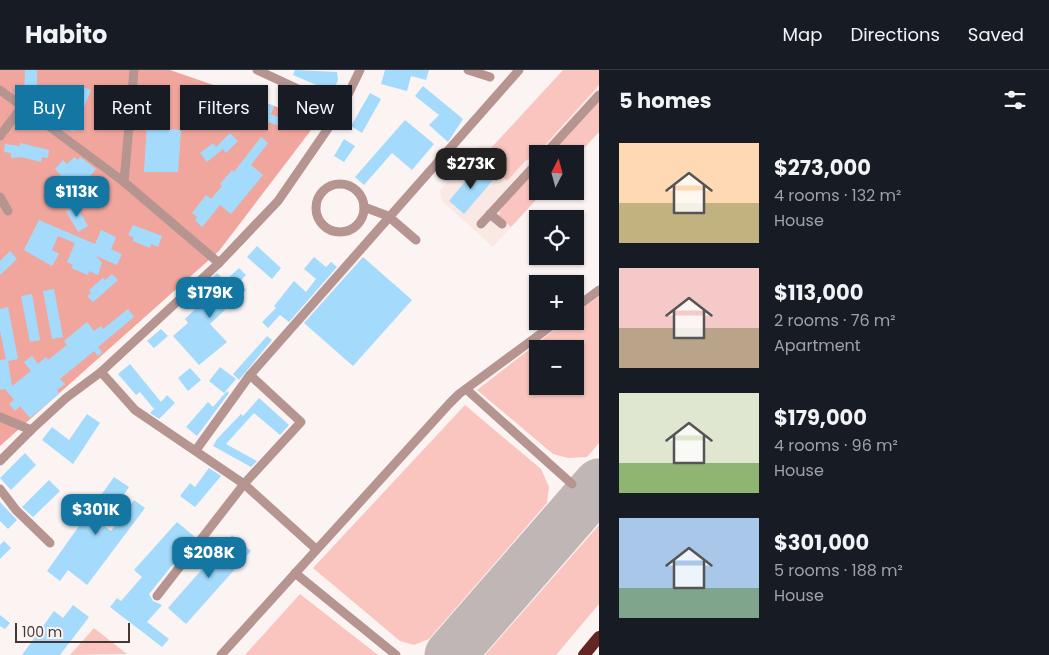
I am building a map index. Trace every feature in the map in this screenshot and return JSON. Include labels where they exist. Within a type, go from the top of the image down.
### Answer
[{"type":"highway","points":[[584,655],[599,637]]},
{"type":"highway","points":[[591,655],[599,646]]},
{"type":"street","points":[[124,182],[134,70]]},
{"type":"street","points":[[257,70],[289,85]]},
{"type":"street","points":[[352,86],[360,70]]},
{"type":"street","points":[[468,70],[490,77]]},
{"type":"street","points":[[196,450],[250,375],[388,216],[519,70]]},
{"type":"street","points":[[0,90],[15,103]]},
{"type":"street","points":[[553,145],[599,95]]},
{"type":"street","points":[[0,136],[15,116]]},
{"type":"street","points":[[52,130],[124,182],[220,263]]},
{"type":"street","points":[[0,461],[30,430],[66,398],[101,372],[220,263],[278,200],[327,130]]},
{"type":"street","points":[[481,224],[529,172]]},
{"type":"street","points":[[338,185],[354,188],[362,199],[364,207],[359,224],[345,232],[330,230],[319,221],[316,213],[320,196],[330,187],[338,185]]},
{"type":"street","points":[[0,197],[8,211]]},
{"type":"street","points":[[364,207],[388,216],[416,240]]},
{"type":"street","points":[[490,214],[502,224]]},
{"type":"street","points":[[584,301],[599,290]]},
{"type":"street","points":[[221,655],[442,411],[466,389],[546,330]]},
{"type":"street","points":[[101,372],[134,410],[244,484],[316,548]]},
{"type":"street","points":[[157,596],[244,484],[301,422],[250,375]]},
{"type":"street","points":[[466,389],[572,484]]},
{"type":"street","points":[[0,417],[30,430]]},
{"type":"street","points":[[0,489],[16,510],[50,543]]},
{"type":"street","points":[[294,573],[396,655]]},
{"type":"shaded area","points":[[0,70],[170,70],[214,85],[180,85],[180,130],[268,130],[268,104],[278,107],[278,130],[311,130],[219,251],[0,446]]},
{"type":"shaded area","points":[[563,70],[599,70],[599,85],[545,145],[529,145],[529,159],[507,181],[481,159]]},
{"type":"shaded area","points":[[566,70],[599,70],[599,132],[584,146],[529,145],[529,200],[536,200],[493,247],[442,201],[440,190],[479,146],[494,145]]},
{"type":"shaded area","points":[[599,101],[599,132],[584,148],[584,145],[559,145]]},
{"type":"shaded area","points":[[529,178],[529,200],[536,200],[511,227],[499,216],[500,210]]},
{"type":"shaded area","points":[[599,296],[599,443],[587,457],[568,458],[553,454],[477,390],[529,350],[529,395],[584,395],[584,340],[541,340],[554,330],[584,330],[584,307]]},
{"type":"shaded area","points":[[465,405],[541,469],[549,487],[547,503],[429,639],[414,645],[400,641],[313,568]]},
{"type":"shaded area","points":[[599,525],[599,604],[556,655],[485,655]]},
{"type":"shaded area","points":[[300,594],[378,655],[245,655]]},
{"type":"shaded area","points":[[94,628],[127,654],[70,655]]},
{"type":"building","points":[[25,70],[37,70],[37,85],[24,85]]},
{"type":"building","points":[[295,70],[337,72],[338,80],[336,85],[316,85],[293,75]]},
{"type":"building","points":[[385,70],[429,70],[426,80],[411,76],[407,91],[381,84]]},
{"type":"building","points":[[423,86],[463,119],[448,142],[429,125],[439,115],[415,96]]},
{"type":"building","points":[[84,87],[91,90],[84,107]]},
{"type":"building","points":[[370,93],[381,99],[362,133],[352,127]]},
{"type":"building","points":[[268,104],[274,106],[271,114],[268,113]]},
{"type":"building","points":[[268,113],[278,117],[278,125],[268,122]]},
{"type":"building","points":[[405,120],[434,144],[412,170],[392,153],[364,185],[355,177]]},
{"type":"building","points":[[147,130],[181,130],[178,172],[144,172]]},
{"type":"building","points":[[230,133],[238,141],[226,153],[223,149],[207,162],[200,153],[213,143],[216,147]]},
{"type":"building","points":[[261,137],[268,143],[251,165],[263,175],[231,214],[220,205],[202,227],[195,220],[197,217],[192,213],[206,195],[211,199],[222,186],[220,184],[232,170],[234,172]]},
{"type":"building","points":[[344,139],[355,146],[344,162],[334,156]]},
{"type":"building","points":[[20,143],[49,150],[48,158],[42,157],[41,162],[21,157],[11,158],[11,153],[4,152],[5,144],[20,146]]},
{"type":"building","points":[[74,157],[78,160],[80,157],[96,169],[76,193],[55,169],[63,160],[67,164]]},
{"type":"building","points":[[477,167],[493,180],[464,214],[449,201]]},
{"type":"building","points":[[76,205],[88,226],[78,232],[66,211]]},
{"type":"building","points":[[39,220],[95,244],[101,230],[116,237],[111,249],[122,254],[117,265],[96,256],[102,263],[98,275],[89,271],[88,275],[71,268],[73,265],[67,262],[75,243],[58,236],[52,250],[59,254],[52,266],[24,250]]},
{"type":"building","points":[[133,225],[162,236],[158,247],[151,244],[150,248],[133,241],[134,238],[128,235]]},
{"type":"building","points":[[257,246],[281,268],[272,279],[247,257]]},
{"type":"building","points":[[10,251],[17,259],[0,275],[0,261]]},
{"type":"building","points":[[314,257],[326,267],[331,262],[337,267],[289,322],[280,315],[268,328],[262,322],[276,308],[274,306],[294,281],[306,292],[316,279],[304,269]]},
{"type":"building","points":[[363,257],[412,300],[353,366],[304,323]]},
{"type":"building","points":[[239,268],[246,275],[239,282],[246,290],[210,324],[227,342],[199,365],[173,336],[188,323],[185,319],[218,287],[211,279],[217,273],[225,281]]},
{"type":"building","points":[[112,274],[118,280],[93,302],[87,296],[91,293],[89,290],[103,278],[105,280]]},
{"type":"building","points":[[54,289],[63,337],[52,339],[43,291]]},
{"type":"building","points":[[32,294],[40,340],[30,342],[21,296]]},
{"type":"building","points":[[8,307],[18,359],[8,361],[12,386],[31,371],[24,362],[32,356],[38,364],[46,357],[48,360],[67,345],[64,341],[87,322],[94,331],[101,326],[103,329],[128,309],[134,317],[98,347],[102,352],[98,356],[94,351],[60,379],[65,384],[57,390],[59,394],[30,418],[20,406],[15,411],[9,404],[14,400],[5,389],[0,390],[0,360],[6,359],[0,331],[0,309]]},
{"type":"building","points":[[161,329],[168,336],[154,348],[147,341]]},
{"type":"building","points":[[267,336],[272,340],[239,380],[233,374]]},
{"type":"building","points":[[130,364],[161,402],[167,395],[175,403],[159,419],[150,413],[154,409],[140,392],[136,395],[118,374]]},
{"type":"building","points":[[220,367],[236,379],[224,393],[209,381]]},
{"type":"building","points":[[190,368],[201,380],[188,391],[178,378]]},
{"type":"building","points":[[227,391],[229,393],[197,436],[186,427],[208,402],[213,407]]},
{"type":"building","points":[[259,398],[289,425],[280,435],[254,413],[226,444],[257,461],[251,467],[213,446],[217,439],[241,414],[243,416]]},
{"type":"building","points":[[87,414],[100,423],[73,464],[42,440],[52,427],[69,440]]},
{"type":"building","points":[[25,453],[36,465],[11,490],[0,478]]},
{"type":"building","points":[[209,468],[221,476],[195,507],[180,496],[190,483],[195,487]]},
{"type":"building","points":[[114,477],[129,487],[103,525],[111,531],[134,500],[145,508],[87,585],[68,570],[60,581],[47,571]]},
{"type":"building","points":[[49,480],[60,491],[33,517],[22,507]]},
{"type":"building","points":[[0,502],[17,520],[8,529],[0,521]]},
{"type":"building","points":[[177,522],[195,537],[149,594],[153,601],[162,605],[147,622],[169,639],[162,647],[110,607],[117,598],[121,601],[142,577],[134,570]]},
{"type":"building","points":[[232,535],[251,551],[186,624],[168,608]]},
{"type":"building","points":[[4,541],[11,548],[0,559],[0,545]]},
{"type":"building","points":[[73,605],[89,617],[60,655],[22,655],[54,611],[63,618]]},
{"type":"building","points":[[0,615],[10,623],[5,629],[0,626]]},
{"type":"runway","points":[[450,655],[599,484]]}]
